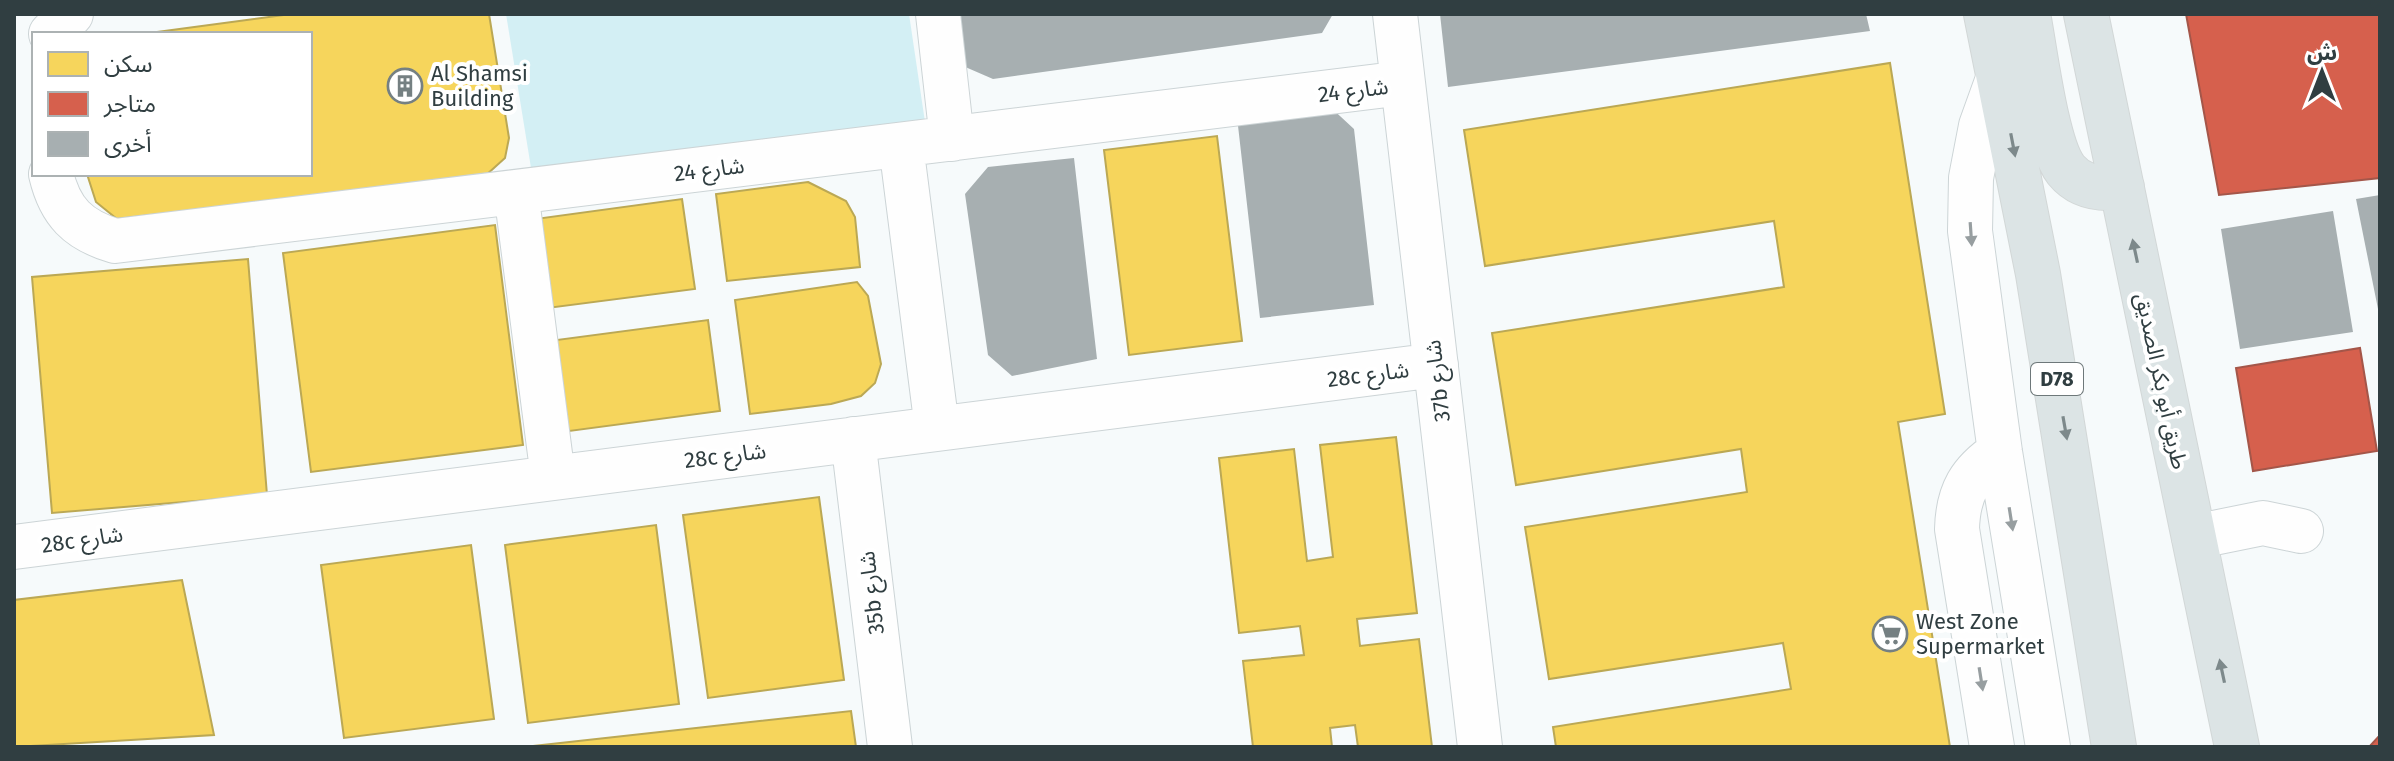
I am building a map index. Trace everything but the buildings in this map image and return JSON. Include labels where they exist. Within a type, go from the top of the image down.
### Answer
[{"type":"main road","name":"D78","points":[[1986,14],[2051,349],[2114,747]]},
{"type":"main road","points":[[2028,14],[2059,158],[2075,179],[2090,186],[2105,189],[2122,187]]},
{"type":"main road","name":"طريق أبو بكر الصديق","points":[[2086,14],[2237,747]]},
{"type":"main road","points":[[2097,633],[2141,747]]},
{"type":"street","points":[[53,32],[71,14]]},
{"type":"street","points":[[938,14],[952,139]]},
{"type":"street","name":"37b شارع","points":[[1395,14],[1480,747]]},
{"type":"street","points":[[1999,76],[1981,126],[1971,178],[1970,231],[2000,452],[2048,747]]},
{"type":"street","name":"شارع 24","points":[[51,176],[57,199],[71,219],[91,233],[115,241],[1403,83]]},
{"type":"street","points":[[901,145],[937,428]]},
{"type":"street","points":[[516,192],[553,477]]},
{"type":"street","name":"28c شارع","points":[[14,547],[1436,365]]},
{"type":"street","name":"35b شارع","points":[[853,439],[890,747]]},
{"type":"street","points":[[1992,747],[1957,517],[1965,483],[1980,465],[2000,452]]},
{"type":"street","points":[[2194,537],[2263,523],[2301,531]]},
{"type":"shaded area","points":[[506,14],[909,14],[925,122],[532,174]]},
{"type":"place","name":"Al Shamsi Building","points":[[405,86]]},
{"type":"place","name":"West Zone Supermarket","points":[[1890,634]]}]
